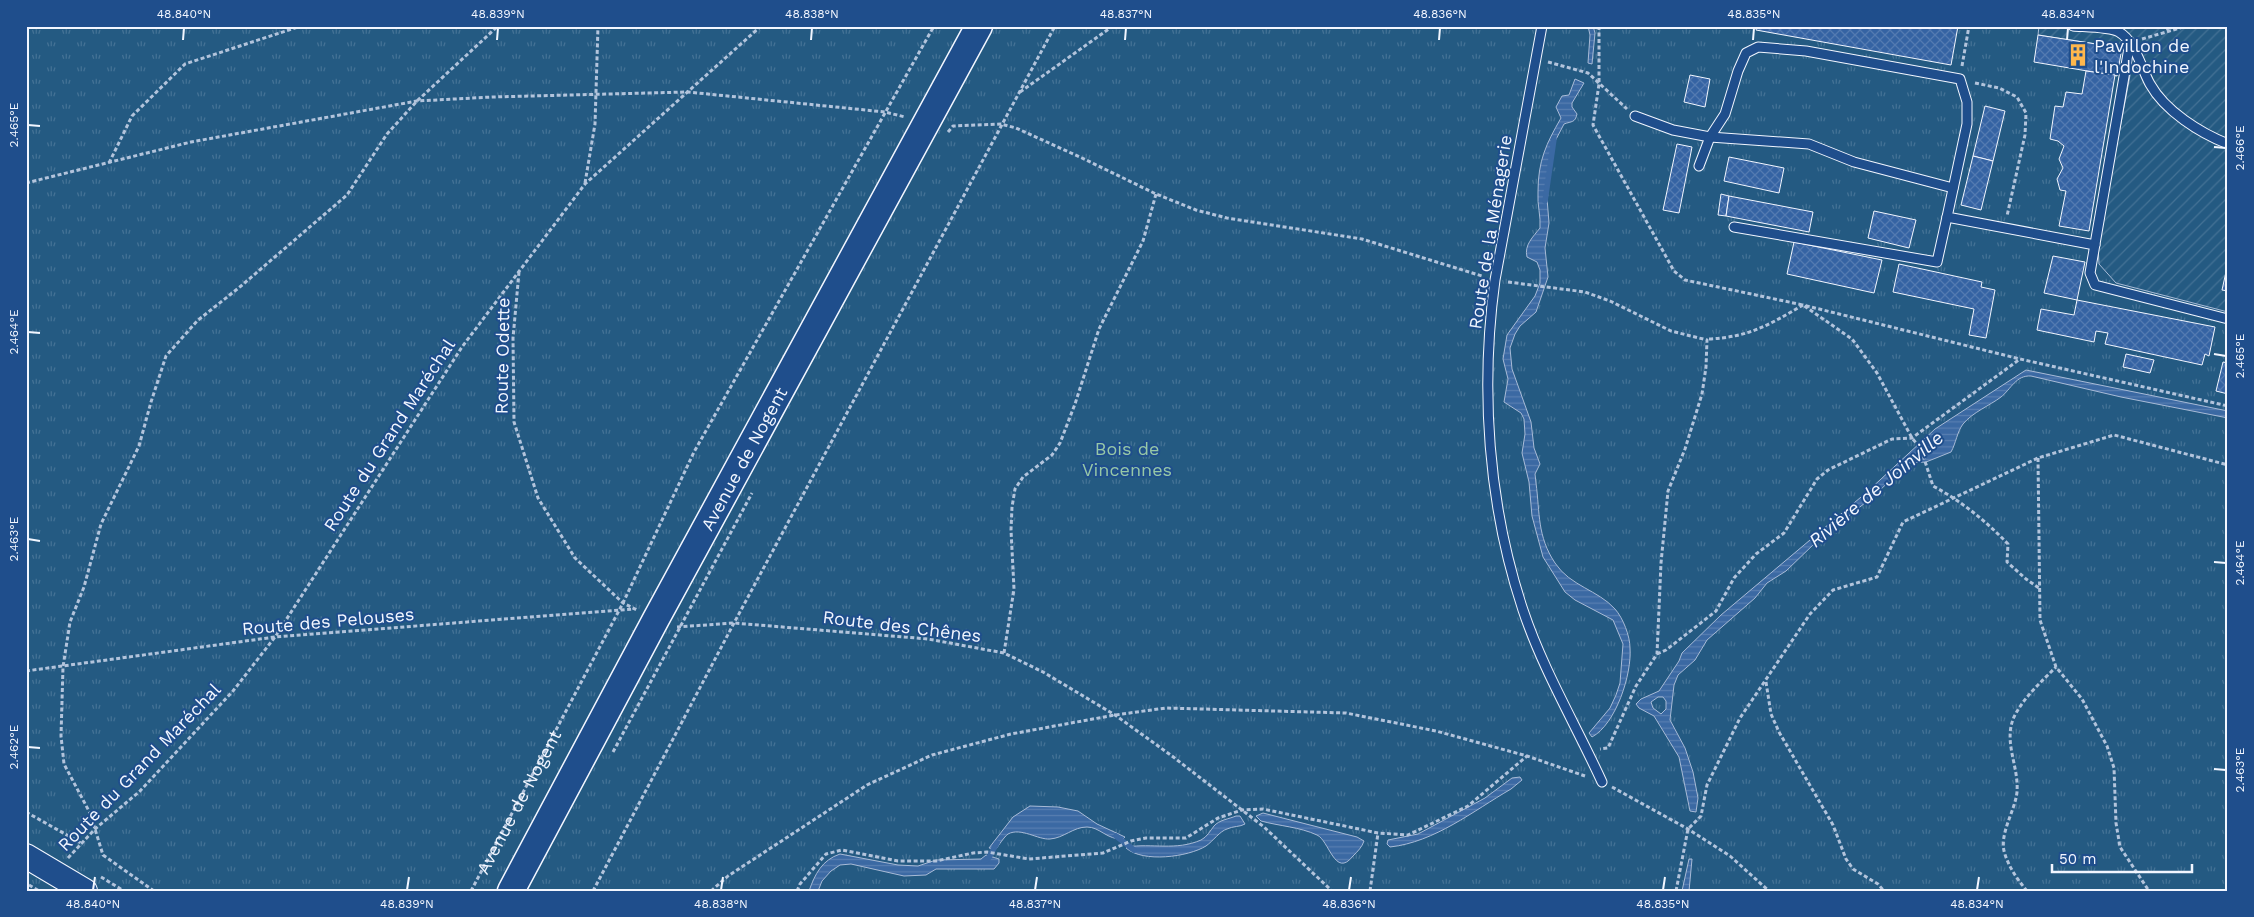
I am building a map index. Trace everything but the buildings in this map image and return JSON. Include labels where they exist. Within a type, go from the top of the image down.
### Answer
[{"type":"main road","name":"Avenue de Nogent","points":[[511,891],[645,614],[933,133],[979,26]]},
{"type":"street","points":[[26,856],[85,891]]},
{"type":"lane","name":"Route de la Ménagerie","points":[[1542,26],[1490,313],[1488,424],[1493,472],[1506,548],[1523,612],[1561,702],[1602,782]]},
{"type":"lane","points":[[2073,26],[2118,31],[2130,42],[2151,86],[2168,106],[2193,126],[2228,144]]},
{"type":"lane","points":[[2130,42],[2090,273],[2095,285],[2228,319]]},
{"type":"lane","points":[[1699,166],[1710,137],[1725,114],[1738,71],[1746,53],[1758,46],[1806,51],[1960,79],[1967,102],[1967,124],[1937,262],[1734,227]]},
{"type":"lane","points":[[1634,116],[1673,130],[1710,137],[1809,144],[1854,162],[1953,188]]},
{"type":"lane","points":[[1947,217],[2095,245]]},
{"type":"path","points":[[109,163],[132,116],[185,64],[300,26]]},
{"type":"path","points":[[154,891],[103,855],[90,813],[64,764],[61,736],[63,667],[70,622],[84,587],[101,524],[139,446],[150,402],[166,356],[197,320],[241,286],[347,195],[387,134],[417,101],[498,26]]},
{"type":"path","points":[[585,184],[595,124],[598,26]]},
{"type":"path","name":"Route du Grand Maréchal","points":[[57,873],[81,843],[140,791],[233,691],[275,637],[462,346],[585,184],[762,26]]},
{"type":"path","name":"Avenue de Nogent","points":[[471,891],[623,603],[694,452],[934,26]]},
{"type":"path","points":[[593,891],[734,623],[1055,26]]},
{"type":"path","points":[[1019,92],[1113,26]]},
{"type":"path","points":[[1598,26],[1599,84],[1593,125],[1679,277],[1684,280],[1803,305],[2020,359],[2228,406]]},
{"type":"path","points":[[1970,26],[1960,79],[1999,88],[2017,98],[2026,113],[2025,135],[2004,229]]},
{"type":"path","points":[[2167,26],[2168,32]]},
{"type":"path","points":[[2130,42],[2187,26]]},
{"type":"path","points":[[1536,58],[1588,73],[1634,116]]},
{"type":"path","points":[[26,183],[191,142],[417,101],[688,92],[885,112],[909,118],[933,133],[953,126],[1001,124],[1016,128],[1156,194],[1196,210],[1227,218],[1362,239],[1495,280],[1585,292],[1610,301],[1671,330],[1707,340],[1706,367],[1702,394],[1685,449],[1668,491],[1661,563],[1657,654],[1636,686],[1608,748],[1588,752]]},
{"type":"path","points":[[1004,653],[1014,589],[1011,530],[1015,489],[1023,477],[1052,455],[1060,443],[1076,404],[1099,329],[1142,241],[1156,194]]},
{"type":"path","name":"Route Odette","points":[[519,272],[513,338],[514,422],[538,498],[575,558],[623,603],[645,614]]},
{"type":"path","points":[[1709,340],[1734,338],[1760,329],[1803,305]]},
{"type":"path","points":[[1803,305],[1852,339],[1877,373],[1912,438],[1921,449],[1933,486],[1955,498],[2008,544],[2008,562],[2039,588]]},
{"type":"path","points":[[1657,654],[1666,650],[1716,611],[1734,578],[1756,554],[1784,533],[1817,480],[1828,470],[1892,439],[1912,438],[2020,359]]},
{"type":"path","points":[[1676,891],[1688,829],[1701,816],[1707,785],[1740,718],[1810,614],[1833,590],[1876,577],[1903,522],[2038,458],[2114,434],[2228,465]]},
{"type":"path","points":[[2038,458],[2040,620],[2056,667],[2082,699],[2107,746],[2114,768],[2116,824],[2120,848],[2149,891]]},
{"type":"path","name":"Route des Pelouses","points":[[26,671],[275,637],[618,610],[645,614]]},
{"type":"path","name":"Route des Chênes","points":[[645,614],[680,628],[734,623],[928,640],[1004,653],[1043,672],[1115,715],[1264,827],[1332,891]]},
{"type":"path","points":[[2027,891],[2011,869],[2004,850],[2006,832],[2017,793],[2017,772],[2011,753],[2009,735],[2014,716],[2028,697],[2056,667]]},
{"type":"path","points":[[1766,681],[1768,701],[1779,732],[1834,826],[1846,859],[1853,869],[1878,884],[1884,891]]},
{"type":"path","points":[[711,891],[728,876],[867,785],[932,755],[1011,734],[1115,715],[1166,708],[1346,713],[1436,732],[1527,756],[1602,782],[1688,829],[1730,856],[1769,891]]},
{"type":"path","points":[[797,891],[800,884],[826,854],[842,850],[898,861],[936,861],[987,852],[1029,859],[1103,853],[1131,841],[1146,838],[1186,838],[1218,818],[1242,810],[1263,810],[1378,832],[1408,835],[1468,806],[1527,756]]},
{"type":"path","points":[[26,812],[81,843]]},
{"type":"path","points":[[1370,891],[1378,832]]},
{"type":"path","points":[[26,883],[39,891]]},
{"type":"green space","name":"Bois de Vincennes","points":[[26,26],[2228,26],[2228,891],[26,891]]},
{"type":"green space","points":[[2039,26],[2228,26],[2228,312],[2116,283],[2099,264],[2098,245],[2131,70],[2122,48],[2038,35]]},
{"type":"water","points":[[1588,26],[1593,26],[1595,33],[1592,64],[1588,63],[1590,35]]},
{"type":"water","points":[[1575,79],[1584,83],[1572,103],[1572,107],[1577,114],[1574,120],[1564,124],[1552,147],[1546,186],[1549,223],[1545,248],[1548,277],[1536,312],[1520,326],[1510,348],[1512,369],[1531,422],[1534,448],[1540,464],[1535,474],[1540,524],[1549,553],[1561,571],[1568,577],[1601,597],[1615,609],[1623,622],[1629,638],[1630,659],[1621,697],[1601,731],[1592,737],[1589,733],[1610,708],[1620,683],[1623,644],[1613,620],[1575,600],[1565,592],[1543,557],[1532,516],[1529,482],[1522,453],[1525,434],[1524,419],[1521,413],[1504,402],[1508,379],[1503,359],[1507,335],[1535,296],[1540,283],[1540,270],[1537,262],[1527,257],[1526,253],[1530,241],[1540,228],[1539,171],[1547,145],[1561,118],[1556,107],[1562,96],[1569,95]]},
{"type":"water","name":"Rivière de Joinville","points":[[2026,370],[2228,411],[2228,418],[2121,397],[2031,376],[2018,380],[2001,397],[1963,424],[1951,452],[1926,462],[1908,463],[1876,494],[1814,544],[1786,571],[1767,583],[1755,598],[1707,640],[1695,660],[1678,675],[1674,685],[1670,720],[1685,748],[1693,772],[1698,798],[1696,812],[1690,811],[1679,757],[1654,716],[1639,708],[1636,704],[1641,699],[1659,691],[1679,661],[1682,653],[1721,615],[1867,492],[1935,429]],"holes":[[[1658,697],[1663,697],[1666,701],[1666,709],[1661,714],[1653,708],[1651,702]]]},
{"type":"water","points":[[1520,777],[1522,780],[1511,789],[1438,832],[1407,844],[1390,847],[1387,844],[1388,840],[1418,834],[1485,798],[1512,778]]},
{"type":"water","points":[[1030,806],[1058,807],[1078,811],[1097,824],[1125,837],[1123,839],[1112,838],[1096,829],[1087,827],[1082,827],[1060,837],[1050,839],[1013,832],[1006,835],[996,849],[989,848],[1013,817]]},
{"type":"water","points":[[1263,813],[1357,837],[1364,841],[1347,862],[1341,863],[1337,861],[1317,835],[1297,828],[1261,821],[1256,816]]},
{"type":"water","points":[[1240,816],[1245,824],[1224,830],[1206,846],[1188,853],[1154,857],[1143,856],[1126,848],[1136,846],[1173,846],[1192,843],[1203,839],[1219,822]]},
{"type":"water","points":[[840,854],[898,865],[918,866],[936,860],[981,859],[986,855],[999,859],[999,863],[994,869],[936,869],[926,875],[904,876],[851,864],[840,865],[822,881],[818,891],[809,891],[820,868],[828,860]]},
{"type":"water","points":[[1689,859],[1692,859],[1689,891],[1682,891]]},
{"type":"waterway","points":[[1545,201],[1554,139]]},
{"type":"waterway","points":[[1116,836],[1134,850]]},
{"type":"waterway","points":[[984,861],[988,859],[997,843]]},
{"type":"place","name":"Pavillon de l'Indochine","points":[[2078,55]]}]
